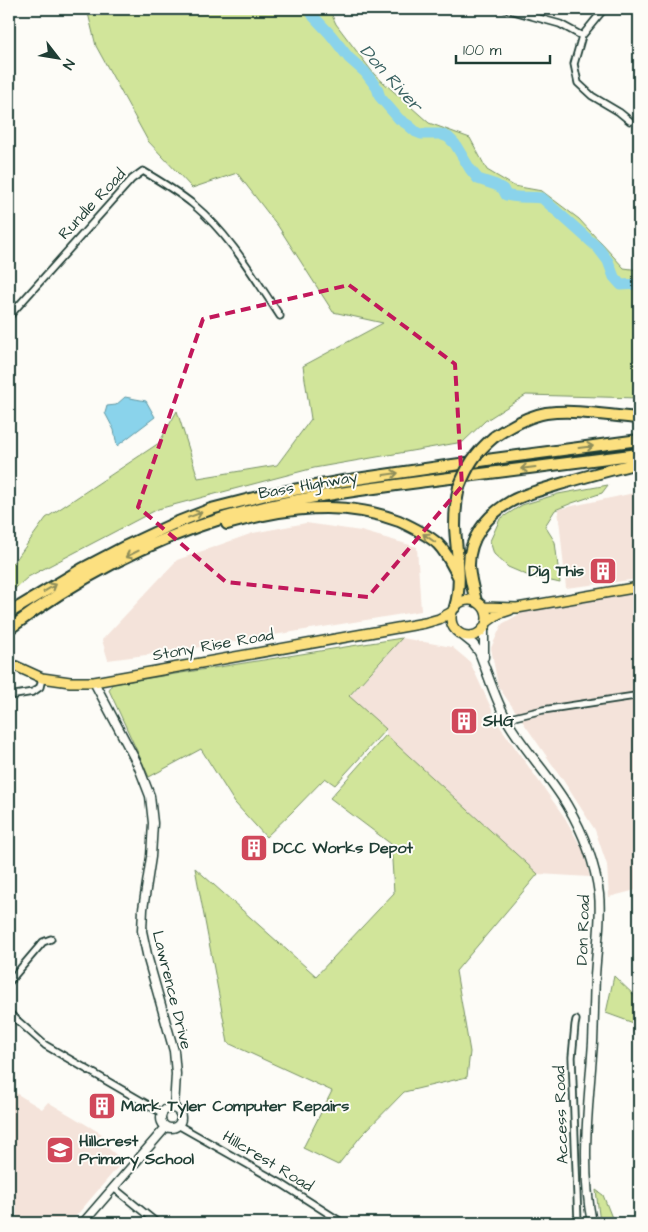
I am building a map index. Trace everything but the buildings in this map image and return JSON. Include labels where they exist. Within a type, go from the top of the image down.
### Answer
[{"type":"highway","points":[[453,609],[458,597],[459,586],[455,506],[459,487],[471,461],[482,447],[509,427],[546,413],[572,412],[639,418]]},
{"type":"highway","name":"Bass Highway","points":[[9,613],[82,569],[126,546],[211,509],[266,495],[342,481],[639,440]]},
{"type":"highway","name":"Bass Highway","points":[[9,629],[46,602],[124,558],[157,543],[225,518],[288,501],[348,491],[639,454]]},
{"type":"highway","points":[[480,604],[471,580],[470,555],[478,533],[494,512],[512,501],[540,491],[639,463]]},
{"type":"highway","points":[[157,543],[181,539],[274,513],[312,508],[346,508],[380,515],[424,534],[445,552],[458,576]]},
{"type":"main road","points":[[517,608],[480,604],[467,600],[460,602],[453,609],[451,622],[457,633],[463,636],[474,636],[480,633],[498,614],[517,608],[639,587]]},
{"type":"main road","points":[[480,604],[487,614],[486,625]]},
{"type":"main road","name":"Stony Rise Road","points":[[9,663],[42,678],[70,682],[94,682],[425,623],[439,619],[453,609]]},
{"type":"main road","name":"Stony Rise Road","points":[[425,623],[440,624],[453,628]]},
{"type":"main road","name":"Don Road","points":[[486,625],[483,654],[486,667]]},
{"type":"main road","name":"Don Road","points":[[463,636],[479,652],[506,719],[521,743],[567,805],[585,841],[595,872],[600,910],[586,1160],[592,1223]]},
{"type":"main road","name":"Lawrence Drive","points":[[94,682],[138,766],[150,796],[153,823],[151,857],[142,909],[142,932],[174,1051],[176,1074],[174,1108]]},
{"type":"main road","points":[[169,1107],[177,1110],[181,1116],[178,1125],[172,1128],[166,1127],[160,1119],[162,1113],[169,1107]]},
{"type":"main road","points":[[83,1223],[166,1127]]},
{"type":"street","points":[[506,9],[560,24],[582,36]]},
{"type":"street","points":[[604,9],[582,36],[574,64],[578,83],[592,96],[620,112],[630,121]]},
{"type":"street","name":"Rundle Road","points":[[9,318],[132,178],[142,171],[193,204],[212,222],[246,265],[280,316]]},
{"type":"street","points":[[9,696],[33,692],[40,687],[42,678]]},
{"type":"street","points":[[506,719],[543,710],[639,696]]},
{"type":"street","points":[[9,982],[43,942],[51,938]]},
{"type":"street","points":[[9,1014],[45,1046],[162,1113]]},
{"type":"street","name":"Access Road","points":[[576,1020],[572,1057],[578,1223]]},
{"type":"street","name":"Hillcrest Road","points":[[178,1125],[282,1184],[343,1223]]},
{"type":"street","points":[[114,1188],[157,1223]]},
{"type":"street","points":[[578,1210],[590,1211]]},
{"type":"highlighted area","points":[[349,285],[455,364],[462,486],[368,597],[226,582],[138,507],[203,319]]},
{"type":"shaded area","points":[[639,492],[639,579],[566,588],[558,509]]},
{"type":"shaded area","points":[[306,523],[361,531],[417,547],[421,611],[176,651],[108,660],[102,640],[177,560],[253,533]]},
{"type":"shaded area","points":[[639,591],[639,886],[636,890],[609,897],[607,865],[595,830],[498,686],[491,648],[502,624],[521,613]]},
{"type":"shaded area","points":[[402,638],[452,647],[470,662],[499,725],[565,818],[584,852],[590,877],[538,874],[386,735],[386,729],[349,697]]},
{"type":"shaded area","name":"Hillcrest Primary School","points":[[9,1089],[42,1109],[48,1102],[102,1134],[98,1139],[123,1161],[70,1223],[9,1223]]},
{"type":"green space","points":[[87,9],[329,9],[336,24],[374,74],[429,123],[470,138],[487,170],[514,186],[542,191],[579,219],[624,268],[639,270],[639,398],[526,395],[485,421],[463,442],[314,468],[158,509],[28,577],[9,594],[9,565],[15,561],[46,518],[159,443],[177,411],[198,478],[277,465],[311,419],[303,366],[383,323],[333,312],[278,226],[237,173],[192,188],[148,141],[96,46]]},
{"type":"green space","points":[[608,485],[602,493],[555,510],[545,526],[555,542],[560,583],[529,576],[508,567],[494,554],[490,541],[500,519],[522,505],[558,494]]},
{"type":"green space","points":[[402,638],[349,696],[386,729],[335,785],[325,778],[266,837],[235,803],[201,749],[149,777],[109,690],[112,684]]},
{"type":"green space","points":[[386,735],[538,874],[456,971],[470,1052],[467,1077],[404,1092],[361,1136],[338,1165],[303,1148],[332,1091],[228,1043],[195,868],[316,976],[394,893],[391,844],[330,798]]},
{"type":"green space","points":[[614,976],[639,998],[639,1025],[606,1013]]},
{"type":"green space","points":[[596,1190],[603,1195],[614,1223],[600,1223]]},
{"type":"water","points":[[125,397],[146,401],[155,417],[117,446],[114,430],[105,413],[107,406],[116,405]]},
{"type":"waterway","name":"Don River","points":[[309,9],[349,58],[365,72],[377,88],[380,97],[399,119],[421,134],[440,134],[448,137],[455,144],[478,179],[496,185],[503,189],[506,195],[542,198],[598,248],[608,261],[614,277],[621,285],[639,284]]},
{"type":"place","name":"Dig This","points":[[603,571]]},
{"type":"place","name":"SHG","points":[[464,721]]},
{"type":"place","name":"DCC Works Depot","points":[[254,848]]},
{"type":"place","name":"Mark Tyler Computer Repairs","points":[[102,1106]]},
{"type":"place","name":"Hillcrest Primary School","points":[[60,1150]]}]
